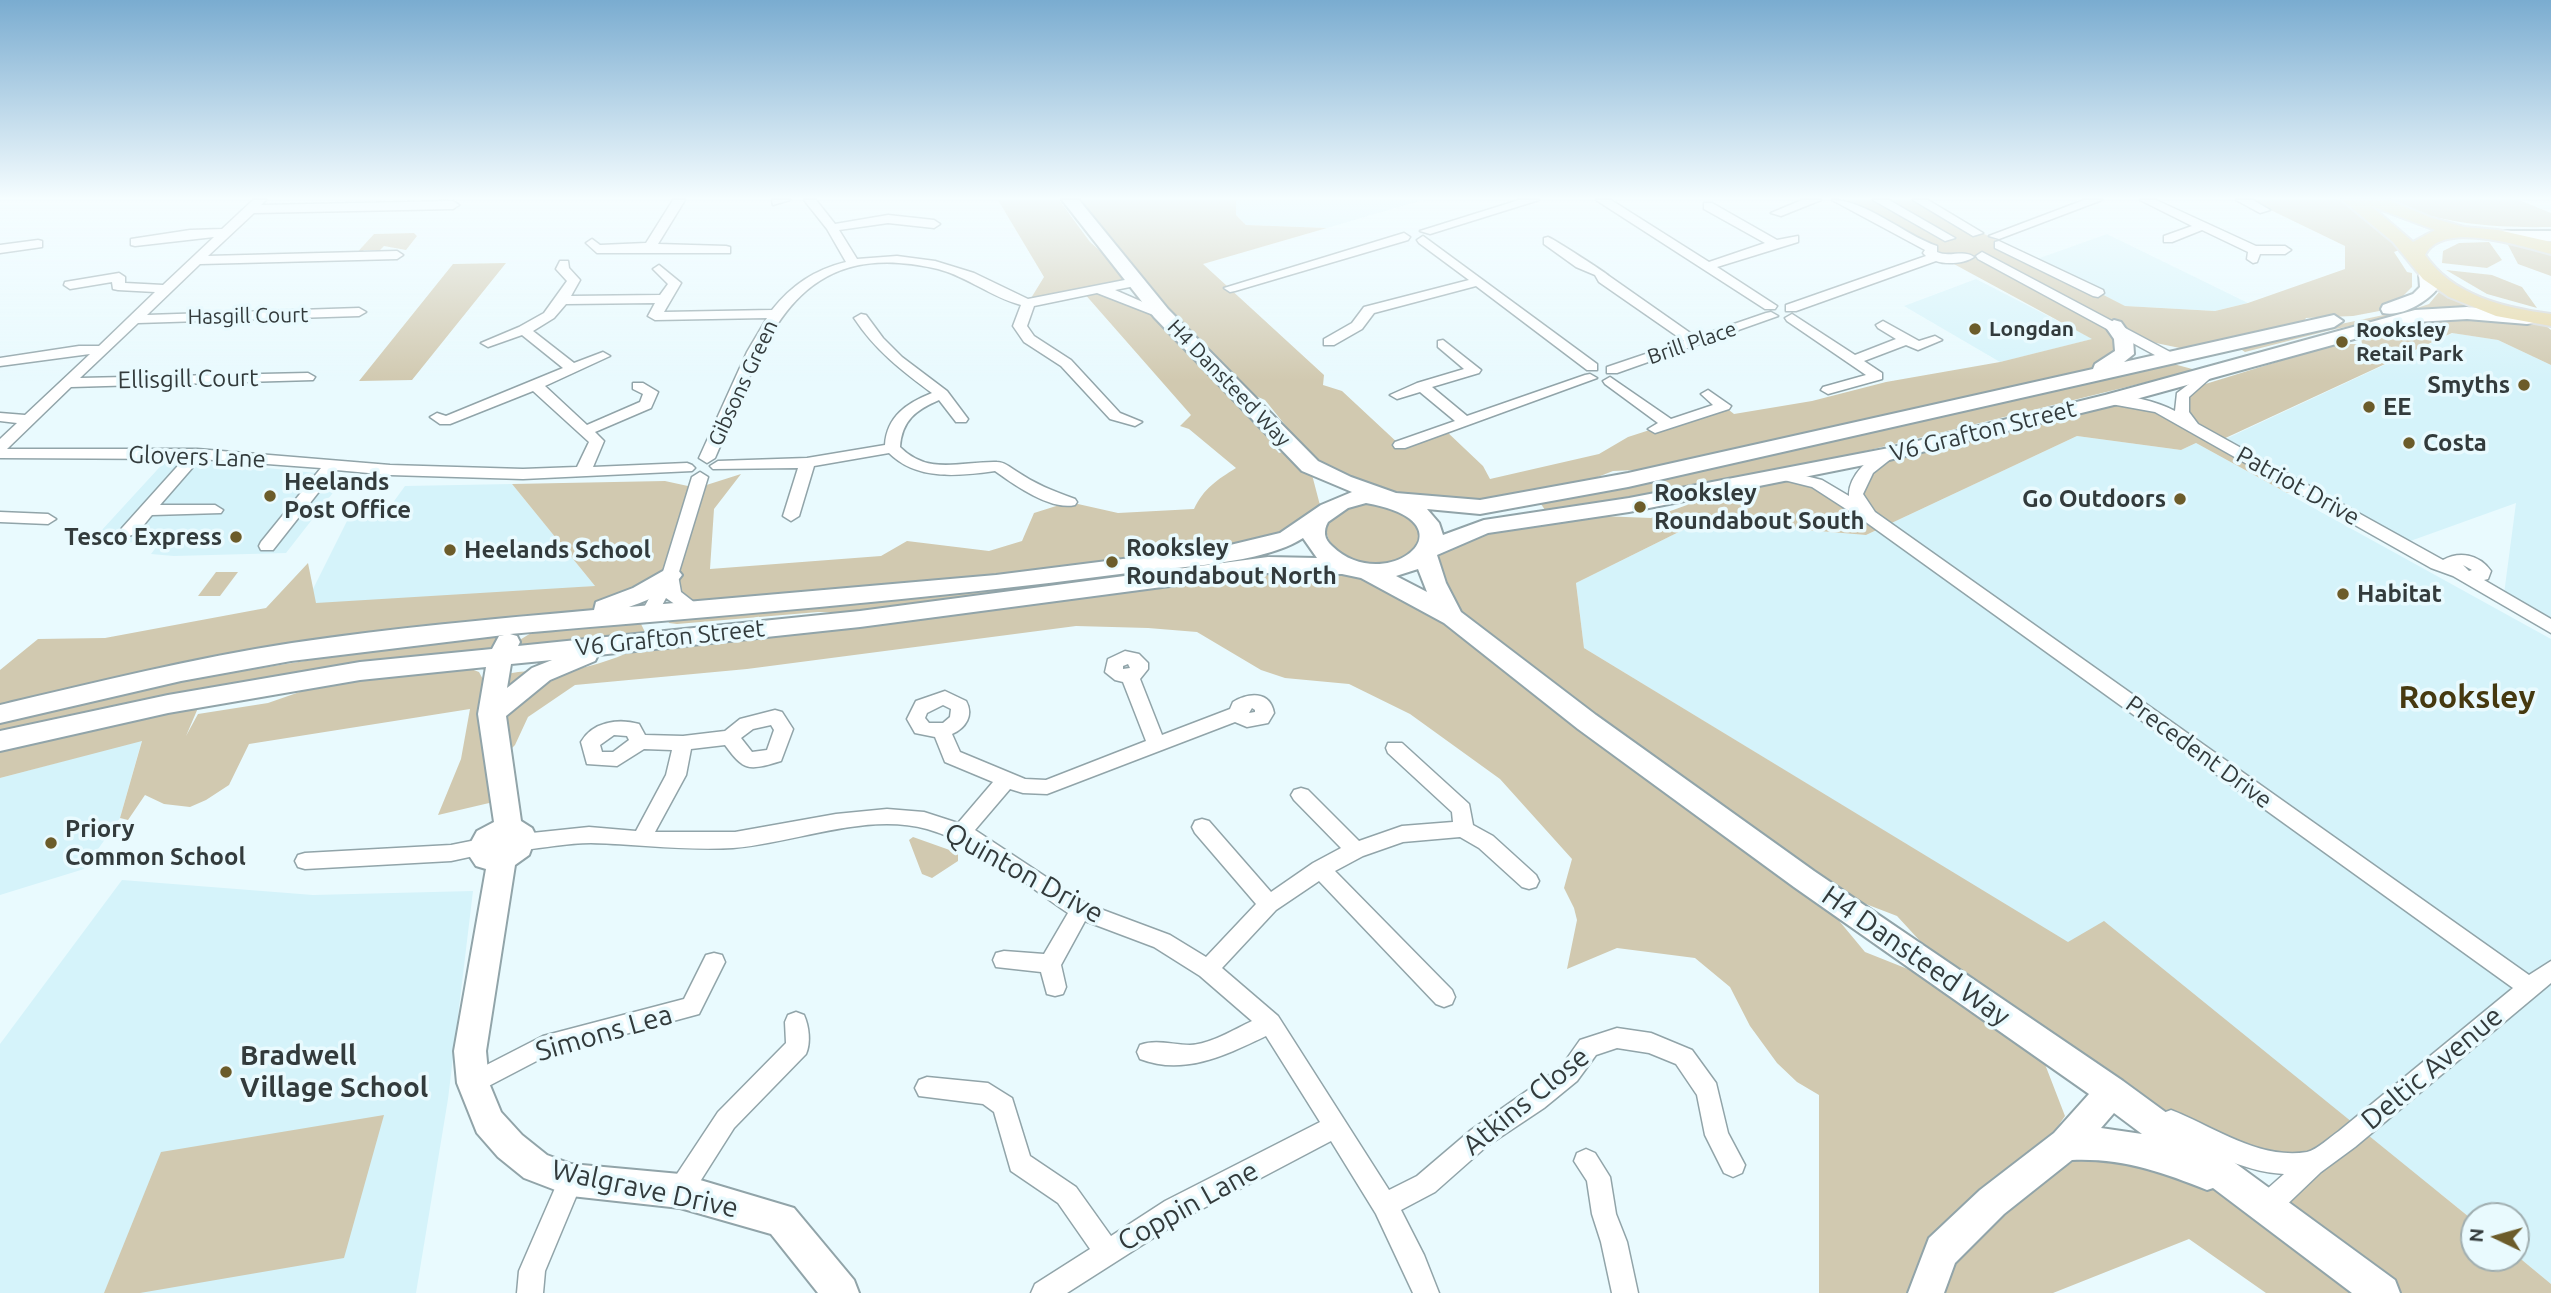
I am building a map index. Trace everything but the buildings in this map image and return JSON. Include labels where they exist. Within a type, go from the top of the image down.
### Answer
[{"type":"main road","points":[[2419,260],[2428,274],[2452,290],[2478,302],[2543,319]]},
{"type":"street","points":[[0,447],[199,260]]},
{"type":"street","points":[[851,260],[853,264]]},
{"type":"street","name":"Gibsons Green","points":[[713,462],[764,333],[791,295],[814,278],[853,264],[901,260]]},
{"type":"street","name":"Gibsons Green","points":[[908,260],[936,265],[980,281],[1019,302],[1028,303]]},
{"type":"street","name":"H4 Dansteed Way","points":[[1118,260],[1161,313],[1306,462],[1343,482],[1392,499]]},
{"type":"street","points":[[1230,288],[1325,260]]},
{"type":"street","points":[[1453,260],[1591,372]]},
{"type":"street","points":[[1575,260],[1599,272],[1604,279],[1694,342]]},
{"type":"street","points":[[1700,260],[1771,311],[1792,313],[1916,260]]},
{"type":"street","points":[[1709,266],[1726,260]]},
{"type":"street","points":[[2006,260],[2123,331],[2183,354],[2193,366],[2217,370]]},
{"type":"street","points":[[2017,260],[2098,293]]},
{"type":"street","points":[[488,343],[549,319],[575,280],[562,269],[564,264]]},
{"type":"street","points":[[647,330],[674,283],[659,270]]},
{"type":"street","name":"V6 Grafton Street","points":[[1427,551],[1500,515],[1540,508],[1628,480],[2407,305],[2419,298],[2428,288],[2428,274]]},
{"type":"street","points":[[70,285],[119,277],[118,286],[167,289]]},
{"type":"street","points":[[1135,282],[1028,303],[1020,326],[1030,339],[1066,363],[1115,415],[1136,422]]},
{"type":"street","points":[[1329,342],[1357,326],[1369,310],[1478,282]]},
{"type":"street","points":[[1092,290],[1113,293],[1161,313]]},
{"type":"street","points":[[562,300],[664,299]]},
{"type":"street","name":"Brill Place","points":[[1611,375],[1771,311]]},
{"type":"street","name":"Hasgill Court","points":[[136,319],[359,312]]},
{"type":"street","points":[[1792,313],[1882,379],[1828,390]]},
{"type":"street","name":"V6 Grafton Street","points":[[1540,508],[1629,505],[1889,454],[2111,400],[2415,316],[2468,313],[2543,319]]},
{"type":"street","points":[[655,316],[775,314]]},
{"type":"street","points":[[861,318],[871,335],[891,357],[942,394],[961,419]]},
{"type":"street","points":[[1329,325],[1345,332]]},
{"type":"street","points":[[1883,325],[1918,346],[1935,340]]},
{"type":"street","points":[[524,330],[573,369]]},
{"type":"street","points":[[2086,376],[2124,354],[2123,331]]},
{"type":"street","points":[[1854,360],[1907,340]]},
{"type":"street","points":[[1397,395],[1474,370],[1443,344]]},
{"type":"street","points":[[0,362],[79,350],[103,350]]},
{"type":"street","points":[[437,417],[445,421],[603,356]]},
{"type":"street","points":[[1401,445],[1605,367],[1662,427],[1729,410],[1707,394]]},
{"type":"street","points":[[2194,428],[2182,412],[2182,396],[2217,370]]},
{"type":"street","name":"Ellisgill Court","points":[[68,383],[308,377]]},
{"type":"street","points":[[535,385],[597,441],[583,472]]},
{"type":"street","points":[[587,430],[646,405],[651,392],[638,386]]},
{"type":"street","points":[[1422,386],[1465,422]]},
{"type":"street","points":[[942,394],[899,417],[892,433],[892,448],[901,460],[924,468],[969,470],[994,460],[1031,489],[1069,502]]},
{"type":"street","name":"Patriot Drive","points":[[2111,400],[2148,405],[2194,428],[2437,564],[2466,571],[2489,591],[2550,626]]},
{"type":"street","points":[[0,416],[28,419]]},
{"type":"street","points":[[694,472],[693,462],[807,463],[892,448]]},
{"type":"street","name":"Glovers Lane","points":[[0,453],[197,454],[431,472],[694,472]]},
{"type":"street","points":[[128,532],[197,454]]},
{"type":"street","points":[[1869,516],[1855,494],[1857,482],[1868,467],[1889,454]]},
{"type":"street","name":"H4 Dansteed Way","points":[[1306,462],[1320,516]]},
{"type":"street","points":[[775,522],[796,517],[807,463]]},
{"type":"street","points":[[267,546],[332,464]]},
{"type":"street","name":"Gibsons Green","points":[[650,613],[670,575],[694,472]]},
{"type":"street","name":"Precedent Drive","points":[[1785,476],[1817,483],[1869,516],[2529,987]]},
{"type":"street","points":[[1366,496],[1392,499],[1418,510],[1428,520],[1432,529],[1427,551],[1408,566],[1383,572],[1355,569],[1318,546],[1315,535],[1320,516],[1349,499],[1366,496]]},
{"type":"street","name":"V6 Grafton Street","points":[[1392,499],[1454,506],[1500,515]]},
{"type":"street","points":[[148,510],[215,510]]},
{"type":"street","name":"V6 Grafton Street","points":[[1226,562],[1288,537],[1320,516]]},
{"type":"street","points":[[0,517],[48,519]]},
{"type":"street","name":"H4 Dansteed Way","points":[[1427,551],[1434,583],[1454,619]]},
{"type":"street","name":"V6 Grafton Street","points":[[0,741],[68,724],[258,687],[360,671],[501,654],[860,620],[1226,562],[1355,569]]},
{"type":"street","name":"V6 Grafton Street","points":[[0,714],[155,678],[291,652],[548,621],[1175,569]]},
{"type":"street","name":"H4 Dansteed Way","points":[[1355,569],[1407,590],[1454,619],[1663,777],[1970,995],[2112,1092],[2382,1293]]},
{"type":"street","points":[[501,654],[513,636],[548,621],[619,603],[640,594],[670,575],[673,595],[695,610]]},
{"type":"street","points":[[650,613],[656,627],[668,632],[712,634]]},
{"type":"street","points":[[491,714],[541,674],[616,643]]},
{"type":"street","name":"Walgrave Drive","points":[[501,654],[495,677],[491,714],[508,812],[470,1051],[473,1083],[489,1122],[510,1146],[537,1167],[571,1180],[680,1191],[782,1220],[841,1293]]},
{"type":"street","points":[[1130,676],[1156,744]]},
{"type":"street","points":[[942,731],[952,757],[1023,786],[1047,787],[1238,713]]},
{"type":"street","points":[[640,742],[683,743],[730,737]]},
{"type":"street","points":[[642,838],[676,775],[683,743]]},
{"type":"street","points":[[1395,747],[1462,809],[1463,829]]},
{"type":"street","points":[[962,832],[1006,780]]},
{"type":"street","points":[[1301,795],[1356,850]]},
{"type":"street","name":"Quinton Drive","points":[[503,844],[589,835],[669,841],[735,840],[836,822],[887,817],[924,820],[962,832],[1080,910],[1162,942],[1208,970],[1270,1023],[1385,1205],[1415,1264],[1426,1293]]},
{"type":"street","points":[[1202,827],[1269,904]]},
{"type":"street","points":[[1208,970],[1269,904],[1320,869],[1356,850],[1402,834],[1463,829],[1486,842],[1529,881]]},
{"type":"street","points":[[305,861],[451,853],[503,844]]},
{"type":"street","points":[[1320,869],[1444,997]]},
{"type":"street","points":[[1055,987],[1050,964],[1080,910]]},
{"type":"street","points":[[1004,960],[1050,964]]},
{"type":"street","name":"Simons Lea","points":[[473,1083],[543,1046],[691,1007],[714,962]]},
{"type":"street","name":"Deltic Avenue","points":[[2267,1206],[2312,1164],[2421,1079],[2551,970]]},
{"type":"street","points":[[680,1191],[726,1120],[798,1047],[796,1022]]},
{"type":"street","points":[[1148,1052],[1192,1055],[1219,1048],[1270,1023]]},
{"type":"street","name":"Atkins Close","points":[[1385,1205],[1426,1184],[1479,1138],[1569,1074],[1588,1047],[1617,1038],[1651,1043],[1684,1057],[1708,1091],[1717,1135],[1733,1165]]},
{"type":"street","points":[[928,1088],[988,1094],[1004,1106],[1020,1163],[1067,1195],[1107,1251]]},
{"type":"street","points":[[1926,1293],[1942,1251],[1992,1202],[2066,1144],[2112,1092],[2228,1149],[2270,1162],[2312,1164]]},
{"type":"street","name":"Coppin Lane","points":[[1044,1293],[1174,1210],[1336,1126]]},
{"type":"street","points":[[2066,1144],[2103,1142],[2147,1151],[2193,1167],[2267,1206]]},
{"type":"street","points":[[1586,1161],[1598,1177],[1604,1214],[1614,1242],[1625,1293]]},
{"type":"street","points":[[530,1293],[532,1271],[571,1180]]},
{"type":"shaded area","points":[[1034,260],[1111,260],[1133,280],[1120,260],[1216,260],[1203,264],[1324,375],[1323,385],[1342,391],[1400,445],[1445,430],[1483,466],[1490,479],[1599,454],[1628,437],[1724,406],[1734,414],[1812,401],[1886,382],[2000,362],[2092,339],[1947,260],[2036,260],[2125,306],[2215,311],[2248,303],[2345,269],[2345,260],[2399,260],[2407,272],[2412,273],[2412,287],[2390,309],[2353,316],[2306,318],[2299,329],[2194,351],[2156,343],[2136,334],[2126,347],[2086,376],[1682,468],[1613,471],[1554,494],[1494,506],[1396,500],[1310,467],[1322,513],[1268,545],[695,610],[673,595],[619,603],[559,620],[442,632],[0,712],[0,670],[38,639],[105,638],[266,608],[308,563],[316,603],[595,586],[512,484],[665,481],[697,488],[741,474],[714,509],[710,569],[881,556],[907,541],[989,551],[1022,541],[1034,513],[1069,502],[1118,513],[1194,509],[1212,485],[1236,468],[1189,429],[1180,426],[1191,415],[1083,292],[1028,303],[1044,277]],"holes":[[[1135,282],[1159,312],[1096,290]],[[1230,385],[1265,400],[1302,446],[1279,453],[1272,445],[1283,440]]]},
{"type":"shaded area","points":[[2035,260],[2161,260],[2248,303],[2215,311],[2124,306]]},
{"type":"shaded area","points":[[2442,260],[2501,260],[2487,268],[2442,263]]},
{"type":"shaded area","points":[[2516,260],[2551,260],[2551,276],[2518,264]]},
{"type":"shaded area","points":[[506,263],[412,380],[359,381],[453,264]]},
{"type":"shaded area","points":[[2446,270],[2492,275],[2522,287],[2537,308],[2487,294]]},
{"type":"shaded area","points":[[1976,279],[2093,339],[2000,362],[1904,306]]},
{"type":"shaded area","points":[[2439,292],[2475,310],[2439,308],[2331,330],[2245,352],[2236,346],[2417,308],[2429,304]]},
{"type":"shaded area","points":[[2415,316],[2498,319],[2545,325],[2551,330],[2551,365],[2498,340],[2452,333],[2219,441],[2302,488],[2287,493],[2196,443],[2181,450],[2077,436],[1866,535],[1701,521],[1576,583],[1584,648],[2068,942],[2104,921],[2460,1210],[2460,1272],[2530,1272],[2530,1267],[2551,1284],[2551,1293],[2382,1293],[2267,1206],[2311,1165],[2228,1149],[2036,1041],[2065,1116],[2001,1210],[2083,1155],[2183,1168],[2247,1205],[2364,1293],[2266,1293],[2189,1239],[2053,1293],[1819,1293],[1819,1095],[1797,1082],[1777,1063],[1750,1026],[1730,987],[1695,958],[1617,948],[1567,969],[1577,920],[1564,888],[1572,859],[1500,779],[1410,714],[1349,684],[1285,678],[1261,670],[1197,632],[1076,626],[747,669],[575,685],[528,717],[515,745],[508,752],[502,800],[438,815],[461,759],[470,709],[249,744],[229,785],[206,800],[190,807],[164,804],[145,795],[128,820],[120,818],[142,741],[0,778],[0,741],[168,704],[198,708],[186,736],[198,714],[268,703],[360,671],[460,665],[479,672],[486,685],[496,678],[518,672],[588,667],[655,640],[1132,584],[1344,566],[1451,616],[1425,554],[1445,540],[1578,512],[1600,516],[1651,518],[1687,505],[1711,490],[1785,476],[1860,502],[1873,463],[2111,400],[2185,419],[2186,390],[2309,352],[2344,344],[2362,344],[2361,338]],"holes":[[[1806,881],[1897,916],[1968,993],[1865,952]]]},
{"type":"shaded area","points":[[2453,333],[2498,340],[2551,365],[2551,618],[2504,594],[2516,503],[2402,544],[2219,442]]},
{"type":"shaded area","points":[[2166,362],[2196,370],[1841,457],[1547,513],[1541,504]]},
{"type":"shaded area","points":[[2077,436],[2181,450],[2196,443],[2551,639],[2551,1284],[2530,1267],[2530,1202],[2460,1202],[2460,1210],[2068,943],[1584,648],[1576,583],[1701,521],[1866,535]]},
{"type":"shaded area","points":[[168,458],[346,476],[286,553],[174,556],[151,554],[160,542],[90,543]]},
{"type":"shaded area","name":"Heelands School","points":[[512,484],[595,586],[302,611],[350,515],[384,515],[405,486]]},
{"type":"shaded area","points":[[1364,503],[1388,505],[1407,514],[1417,527],[1419,535],[1413,549],[1405,556],[1385,563],[1366,563],[1348,557],[1335,547],[1327,535],[1328,523],[1340,511]]},
{"type":"shaded area","points":[[1175,567],[1177,572],[862,613],[818,612],[677,624],[669,623],[667,619],[924,597]]},
{"type":"shaded area","points":[[216,572],[238,572],[220,596],[198,596]]},
{"type":"shaded area","points":[[640,622],[645,632],[655,635],[514,647],[518,641],[536,630]]},
{"type":"shaded area","points":[[513,632],[498,649],[0,732],[0,721],[128,692],[383,649]]},
{"type":"shaded area","name":"Priory Common School","points":[[142,740],[120,818],[84,869],[0,895],[0,778]]},
{"type":"shaded area","points":[[913,837],[958,853],[958,861],[932,878],[922,874],[909,840]]},
{"type":"shaded area","name":"Bradwell Village School","points":[[122,880],[313,895],[473,891],[448,1099],[416,1293],[0,1293],[0,1044]]},
{"type":"shaded area","points":[[384,1115],[344,1258],[140,1293],[104,1293],[161,1152]]},
{"type":"place","name":"Longdan","points":[[1975,329]]},
{"type":"place","name":"Rooksley Retail Park","points":[[2342,342]]},
{"type":"place","name":"Smyths","points":[[2524,385]]},
{"type":"place","name":"EE","points":[[2369,407]]},
{"type":"place","name":"Costa","points":[[2409,443]]},
{"type":"place","name":"Heelands Post Office","points":[[270,496]]},
{"type":"place","name":"Go Outdoors","points":[[2180,499]]},
{"type":"place","name":"Rooksley Roundabout South","points":[[1640,507]]},
{"type":"place","name":"Tesco Express","points":[[236,537]]},
{"type":"place","name":"Heelands School","points":[[450,550]]},
{"type":"place","name":"Rooksley Roundabout North","points":[[1112,562]]},
{"type":"place","name":"Habitat","points":[[2343,594]]},
{"type":"place","name":"Priory Common School","points":[[51,843]]},
{"type":"place","name":"Bradwell Village School","points":[[226,1072]]},
{"type":"district","name":"Rooksley","points":[[2467,697]]}]
